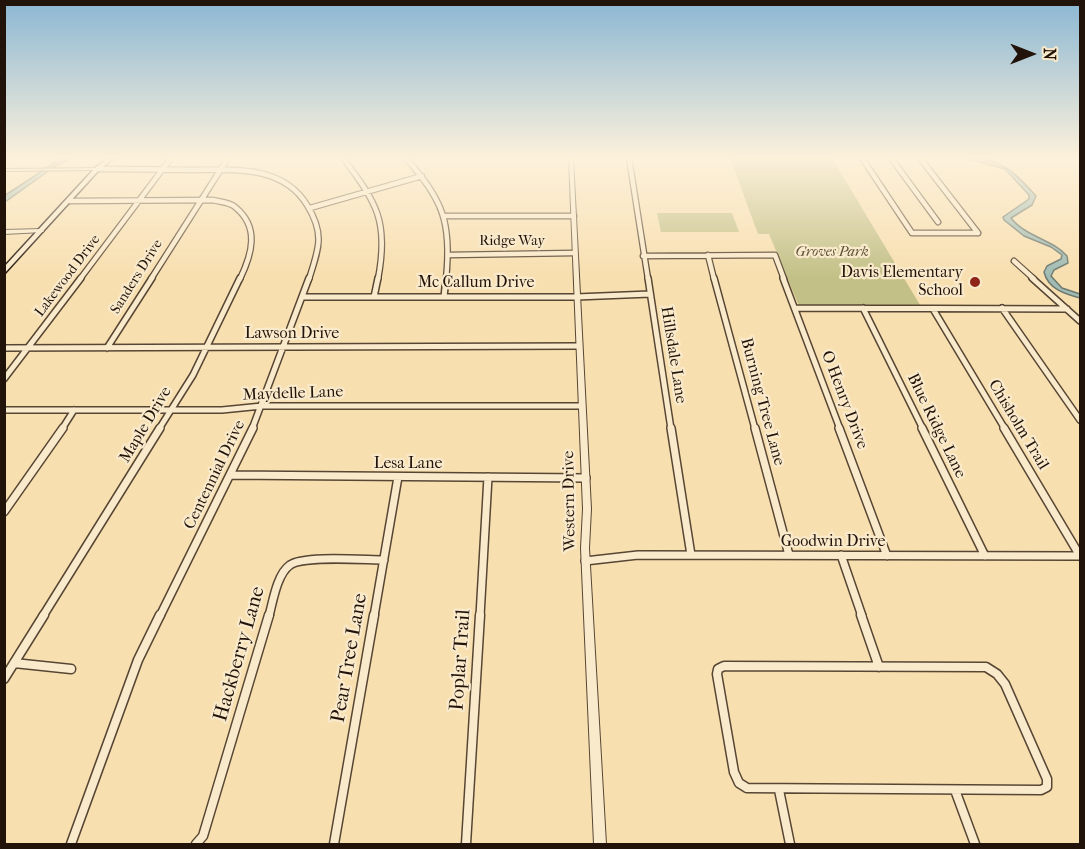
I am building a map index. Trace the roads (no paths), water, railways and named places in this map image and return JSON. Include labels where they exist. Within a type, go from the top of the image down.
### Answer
[{"type":"main road","points":[[4,272],[72,198]]},
{"type":"street","name":"Lakewood Drive","points":[[4,379],[142,198]]},
{"type":"street","name":"Centennial Drive","points":[[71,844],[138,660],[252,432],[316,261],[319,242],[317,221],[302,198]]},
{"type":"street","points":[[310,208],[348,198]]},
{"type":"street","points":[[371,198],[380,214],[384,232],[383,252],[374,297]]},
{"type":"street","points":[[438,198],[445,216],[449,255],[444,297]]},
{"type":"street","name":"Western Drive","points":[[573,198],[586,478],[585,561],[600,844]]},
{"type":"street","name":"Hillsdale Lane","points":[[635,198],[691,555]]},
{"type":"street","points":[[889,198],[912,232],[978,233],[951,198]]},
{"type":"street","points":[[920,198],[938,222]]},
{"type":"street","points":[[69,201],[200,200]]},
{"type":"street","name":"Maple Drive","points":[[4,679],[171,411],[207,347],[244,270],[253,243],[243,215],[234,205],[213,200],[200,200]]},
{"type":"street","name":"Sanders Drive","points":[[107,348],[200,200]]},
{"type":"street","points":[[445,216],[574,216]]},
{"type":"street","points":[[4,232],[41,231]]},
{"type":"street","name":"Ridge Way","points":[[449,255],[574,254]]},
{"type":"street","points":[[643,256],[708,255]]},
{"type":"street","name":"O Henry Drive","points":[[708,255],[774,255],[887,556]]},
{"type":"street","name":"Burning Tree Lane","points":[[708,255],[789,555]]},
{"type":"street","points":[[1014,261],[1080,321]]},
{"type":"street","name":"Mc Callum Drive","points":[[303,297],[576,297],[650,294]]},
{"type":"street","points":[[795,308],[1067,309]]},
{"type":"street","name":"Blue Ridge Lane","points":[[863,308],[985,556]]},
{"type":"street","name":"Chisholm Trail","points":[[933,309],[1080,556]]},
{"type":"street","points":[[1002,309],[1080,420]]},
{"type":"street","name":"Lawson Drive","points":[[4,348],[579,346]]},
{"type":"street","name":"Maydelle Lane","points":[[4,410],[171,411],[262,406],[582,406]]},
{"type":"street","points":[[4,512],[75,410]]},
{"type":"street","name":"Lesa Lane","points":[[231,475],[586,478]]},
{"type":"street","name":"Pear Tree Lane","points":[[334,844],[398,477]]},
{"type":"street","name":"Poplar Trail","points":[[466,844],[488,477]]},
{"type":"street","name":"Goodwin Drive","points":[[585,561],[638,555],[1080,556]]},
{"type":"street","points":[[841,555],[879,667]]},
{"type":"street","name":"Hackberry Lane","points":[[196,844],[203,836],[280,579],[289,565],[302,560],[384,560]]},
{"type":"street","points":[[14,663],[71,669]]},
{"type":"street","points":[[724,666],[879,667],[986,667],[997,674],[1005,684],[1047,779],[1047,787],[1041,790],[756,790],[743,788],[738,784],[734,772],[718,669],[724,666]]},
{"type":"street","points":[[779,790],[790,844]]},
{"type":"street","points":[[955,790],[975,844]]},
{"type":"water","points":[[1035,198],[1032,205],[1011,218],[1024,230],[1061,250],[1067,256],[1068,263],[1054,270],[1051,276],[1062,288],[1080,294],[1080,298],[1058,290],[1046,278],[1044,272],[1047,266],[1061,259],[1062,255],[1051,247],[1024,236],[1004,220],[1003,217],[1029,199]]},
{"type":"place","name":"Davis Elementary School","points":[[975,282]]},
{"type":"park label","name":"Groves Park","points":[[832,253]]}]
